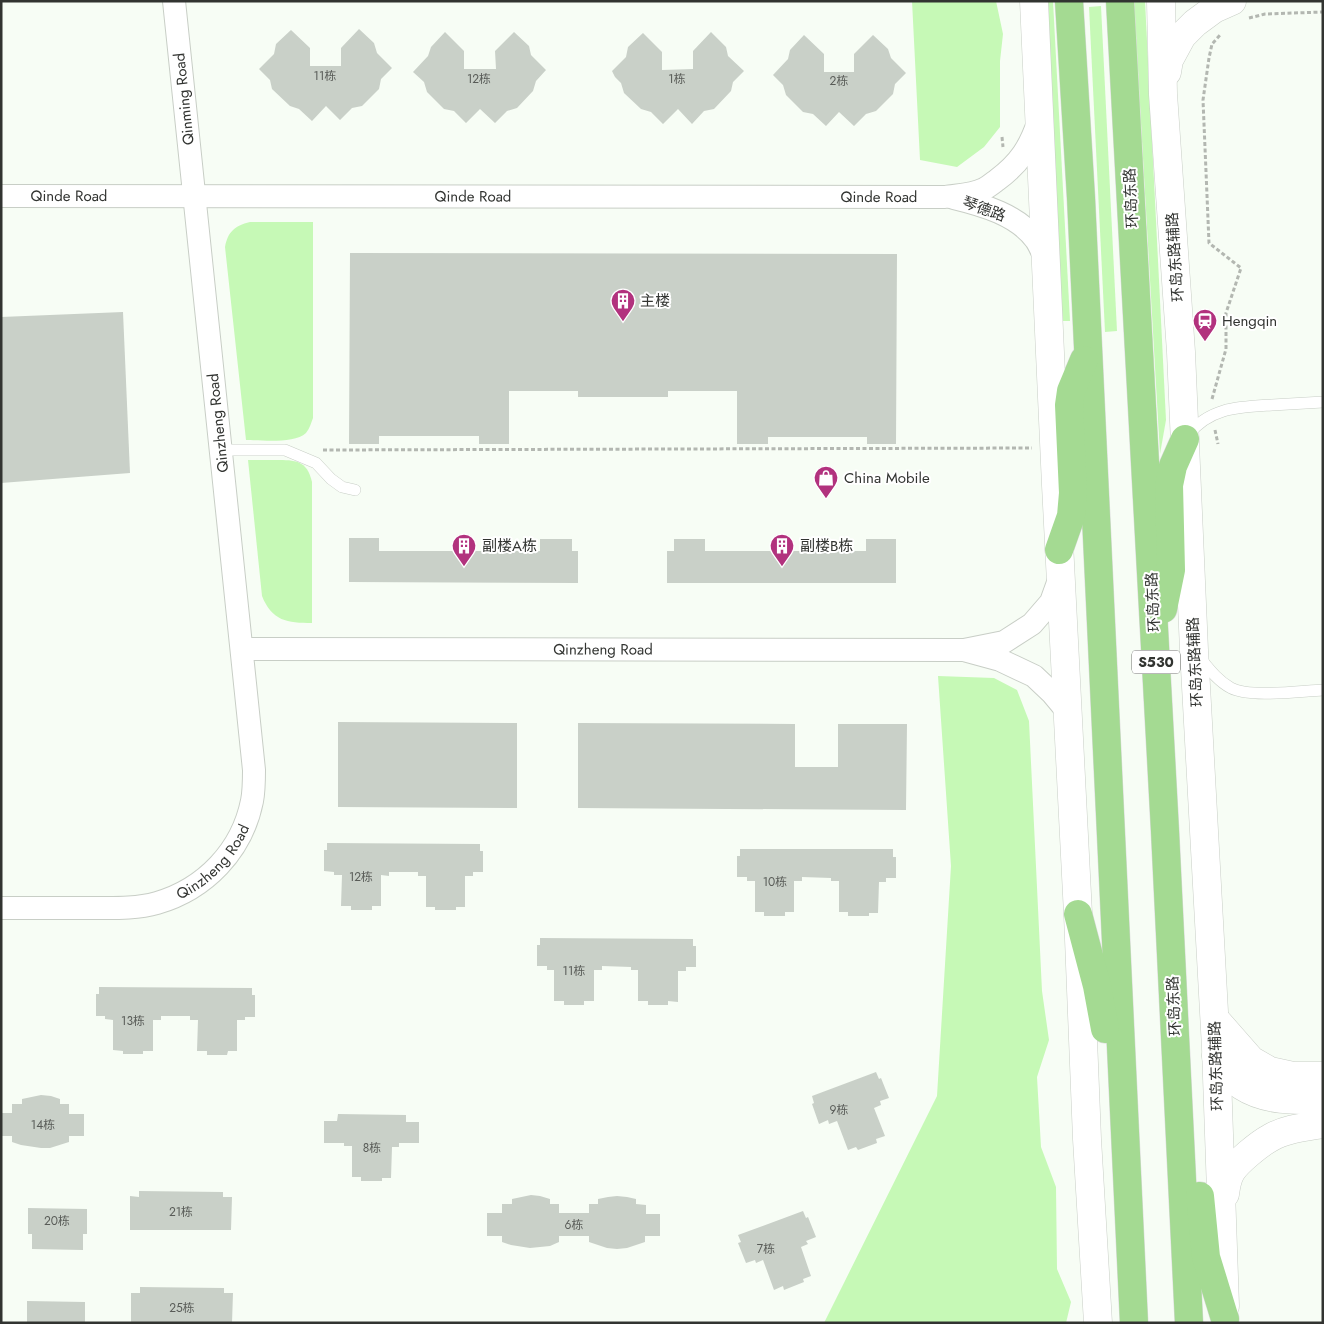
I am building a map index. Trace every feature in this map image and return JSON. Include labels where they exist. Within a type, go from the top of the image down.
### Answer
[{"type":"main road","points":[[1034,1],[1087,1139],[1098,1323]]},
{"type":"main road","points":[[1069,1],[1081,198],[1134,1323]]},
{"type":"main road","name":"环岛东路","points":[[1120,1],[1182,1164],[1188,1323]]},
{"type":"main road","name":"环岛东路辅路","points":[[1161,1],[1163,94],[1186,438],[1194,650],[1215,1019],[1226,1321]]},
{"type":"main road","points":[[1163,94],[1169,60],[1182,36],[1195,23],[1214,9],[1236,10]]},
{"type":"main road","points":[[1059,550],[1071,516],[1073,493],[1069,405],[1071,390],[1088,352]]},
{"type":"main road","points":[[1155,645],[1171,570],[1169,485],[1173,466],[1186,438]]},
{"type":"main road","points":[[1078,914],[1098,986],[1105,1026],[1109,1085],[1124,1130]]},
{"type":"main road","points":[[1215,1019],[1251,1060],[1270,1071],[1293,1076],[1323,1076]]},
{"type":"main road","points":[[1216,1056],[1226,1071],[1241,1086],[1255,1092],[1271,1098],[1300,1101],[1323,1099]]},
{"type":"main road","points":[[1222,1210],[1227,1182],[1232,1170],[1245,1157],[1270,1138],[1293,1129],[1323,1124]]},
{"type":"main road","points":[[1182,1164],[1201,1197],[1206,1257],[1226,1321]]},
{"type":"street","name":"Qinming Road","points":[[174,1],[194,197]]},
{"type":"street","name":"琴德路","points":[[945,197],[984,189],[1006,173],[1024,153],[1033,139],[1040,120]]},
{"type":"street","name":"Qinde Road","points":[[1,196],[945,197]]},
{"type":"street","name":"Qinzheng Road","points":[[1,908],[126,908],[155,904],[184,893],[208,877],[229,854],[244,829],[253,800],[254,770],[194,197]]},
{"type":"street","name":"琴德路","points":[[945,197],[986,207],[1023,226],[1036,240],[1045,258]]},
{"type":"street","points":[[964,650],[1004,642],[1032,624],[1051,602],[1060,577]]},
{"type":"street","name":"Qinzheng Road","points":[[242,649],[964,650]]},
{"type":"street","points":[[964,650],[1000,660],[1034,676],[1067,711]]},
{"type":"lane","points":[[1186,438],[1196,425],[1207,418],[1238,407],[1323,402]]},
{"type":"lane","points":[[221,450],[285,450],[316,463],[331,479],[342,487],[355,490]]},
{"type":"lane","points":[[1194,650],[1215,676],[1231,688],[1259,693],[1323,690]]},
{"type":"path","points":[[1236,10],[1265,14],[1323,12]]},
{"type":"path","points":[[1218,444],[1212,416],[1212,398],[1226,349],[1226,313],[1241,268],[1209,243],[1203,100],[1212,44],[1222,33]]},
{"type":"path","points":[[285,450],[1026,448],[1054,446]]},
{"type":"green space","points":[[912,1],[996,1],[1003,34],[1000,61],[1000,127],[984,147],[957,167],[920,160]]},
{"type":"green space","points":[[1042,1],[1053,1],[1070,321],[1059,321]]},
{"type":"green space","points":[[1134,1],[1145,1],[1166,420],[1160,454]]},
{"type":"green space","points":[[1101,6],[1117,331],[1105,332],[1089,7]]},
{"type":"green space","points":[[250,222],[313,222],[313,418],[306,433],[294,439],[277,441],[246,440],[225,247],[228,237],[233,230],[240,225]]},
{"type":"green space","points":[[248,460],[294,461],[303,465],[310,475],[312,482],[312,623],[281,619],[271,611],[262,596]]},
{"type":"green space","points":[[938,676],[994,678],[1017,690],[1029,721],[1042,991],[1049,1040],[1037,1077],[1041,1147],[1056,1187],[1057,1269],[1071,1302],[1066,1323],[824,1323],[937,1096],[951,866]]},
{"type":"building","points":[[359,29],[374,43],[377,53],[392,68],[381,79],[379,89],[362,106],[352,108],[340,120],[326,106],[312,121],[299,109],[290,106],[272,89],[270,80],[259,69],[274,54],[276,44],[291,30],[310,48],[310,66],[341,66],[341,48]]},
{"type":"building","points":[[445,32],[464,51],[464,69],[496,69],[495,51],[514,32],[529,46],[531,55],[546,70],[536,81],[533,91],[517,108],[507,111],[495,123],[480,109],[466,123],[454,111],[444,109],[427,92],[424,82],[413,72],[428,56],[431,47]]},
{"type":"building","points":[[711,32],[726,47],[728,56],[744,71],[733,82],[731,91],[714,109],[704,111],[692,124],[678,109],[663,124],[651,112],[641,109],[624,93],[621,83],[612,71],[626,57],[628,47],[643,33],[662,52],[662,70],[693,69],[693,51]]},
{"type":"building","points":[[804,35],[824,54],[824,72],[854,72],[854,54],[873,35],[888,49],[891,58],[906,73],[895,84],[893,94],[876,111],[866,114],[854,126],[839,112],[826,126],[813,114],[803,112],[786,95],[783,85],[773,75],[788,59],[790,50]]},
{"type":"building","name":"主楼","points":[[350,253],[897,254],[896,444],[867,444],[867,437],[768,437],[768,444],[737,444],[737,391],[668,391],[668,397],[578,397],[578,391],[509,391],[509,444],[479,444],[479,436],[379,436],[379,444],[349,444]]},
{"type":"building","points":[[123,312],[130,473],[1,483],[1,317]]},
{"type":"building","name":"副楼A栋","points":[[349,538],[379,538],[379,551],[540,551],[540,539],[572,539],[572,551],[578,551],[578,583],[349,582]]},
{"type":"building","name":"副楼B栋","points":[[674,539],[705,539],[705,551],[866,551],[866,539],[896,539],[896,583],[667,583],[667,551],[674,551]]},
{"type":"building","points":[[338,722],[517,723],[517,808],[338,807]]},
{"type":"building","points":[[578,723],[795,724],[795,767],[838,767],[838,724],[907,724],[906,810],[578,808]]},
{"type":"building","points":[[327,843],[480,844],[480,851],[483,851],[483,872],[473,872],[473,876],[465,876],[465,907],[456,907],[456,910],[435,910],[435,907],[426,907],[426,876],[418,876],[418,872],[389,872],[389,876],[381,875],[381,906],[372,906],[372,910],[351,910],[351,906],[341,906],[342,875],[334,875],[334,872],[324,871],[324,850],[327,850]]},
{"type":"building","points":[[740,849],[893,849],[893,857],[896,857],[896,878],[886,878],[886,882],[879,882],[878,913],[869,913],[869,916],[848,916],[848,912],[839,912],[839,881],[831,881],[831,878],[802,877],[802,881],[794,881],[794,912],[785,912],[785,916],[764,916],[764,912],[755,912],[755,881],[747,881],[747,877],[737,877],[737,856],[740,856]]},
{"type":"building","points":[[540,938],[693,939],[693,946],[696,946],[696,967],[686,967],[686,971],[678,971],[678,1002],[668,1001],[668,1005],[648,1005],[648,1001],[638,1001],[638,970],[631,970],[631,967],[602,966],[602,970],[594,970],[594,1001],[584,1001],[584,1005],[564,1005],[564,1001],[554,1001],[554,970],[547,970],[547,966],[537,966],[537,945],[540,945]]},
{"type":"building","points":[[99,987],[252,988],[252,995],[255,995],[255,1017],[245,1017],[245,1020],[237,1020],[237,1051],[228,1051],[227,1055],[207,1055],[207,1051],[197,1051],[198,1020],[190,1020],[190,1016],[161,1016],[161,1020],[153,1020],[153,1051],[143,1051],[143,1054],[123,1054],[123,1051],[113,1050],[113,1020],[105,1019],[105,1016],[96,1016],[96,994],[99,994]]},
{"type":"building","points":[[876,1072],[879,1079],[881,1078],[889,1098],[880,1101],[881,1105],[874,1108],[885,1136],[876,1139],[877,1143],[858,1150],[856,1147],[848,1150],[837,1121],[829,1124],[828,1120],[819,1124],[812,1104],[814,1103],[812,1096]]},
{"type":"building","points":[[41,1095],[60,1099],[60,1104],[69,1104],[69,1114],[84,1114],[84,1136],[69,1136],[69,1142],[50,1148],[41,1148],[12,1142],[12,1136],[1,1136],[1,1113],[12,1113],[12,1104],[22,1104],[22,1099]]},
{"type":"building","points":[[338,1114],[406,1115],[406,1122],[419,1122],[419,1143],[399,1143],[399,1147],[392,1147],[391,1178],[382,1178],[382,1181],[361,1181],[361,1177],[352,1177],[352,1146],[344,1146],[344,1143],[324,1143],[324,1121],[337,1121]]},
{"type":"building","points":[[139,1191],[223,1192],[223,1197],[232,1197],[231,1230],[130,1230],[130,1196],[139,1197]]},
{"type":"building","points":[[531,1195],[550,1199],[550,1204],[559,1204],[559,1213],[589,1213],[589,1204],[598,1204],[598,1199],[608,1197],[617,1196],[636,1199],[636,1204],[646,1205],[646,1214],[660,1214],[660,1236],[645,1236],[645,1242],[617,1249],[589,1242],[589,1236],[559,1236],[559,1242],[550,1246],[530,1248],[502,1242],[502,1236],[487,1236],[487,1213],[502,1213],[502,1204],[512,1204],[512,1199]]},
{"type":"building","points":[[28,1208],[87,1209],[87,1234],[83,1234],[83,1250],[32,1249],[32,1234],[28,1234]]},
{"type":"building","points":[[803,1211],[806,1218],[808,1217],[816,1237],[806,1241],[808,1244],[801,1247],[811,1276],[803,1279],[804,1282],[784,1290],[783,1286],[774,1290],[763,1260],[756,1263],[755,1260],[746,1263],[738,1243],[741,1242],[738,1235]]},
{"type":"building","points":[[140,1287],[224,1288],[224,1293],[233,1293],[232,1323],[131,1323],[131,1293],[140,1293]]},
{"type":"building","points":[[27,1301],[85,1302],[85,1323],[27,1323]]},
{"type":"place","name":"主楼","points":[[623,322]]},
{"type":"place","name":"Hengqin","points":[[1205,342]]},
{"type":"place","name":"China Mobile","points":[[826,499]]},
{"type":"place","name":"副楼A栋","points":[[464,567]]},
{"type":"place","name":"副楼B栋","points":[[782,567]]}]
